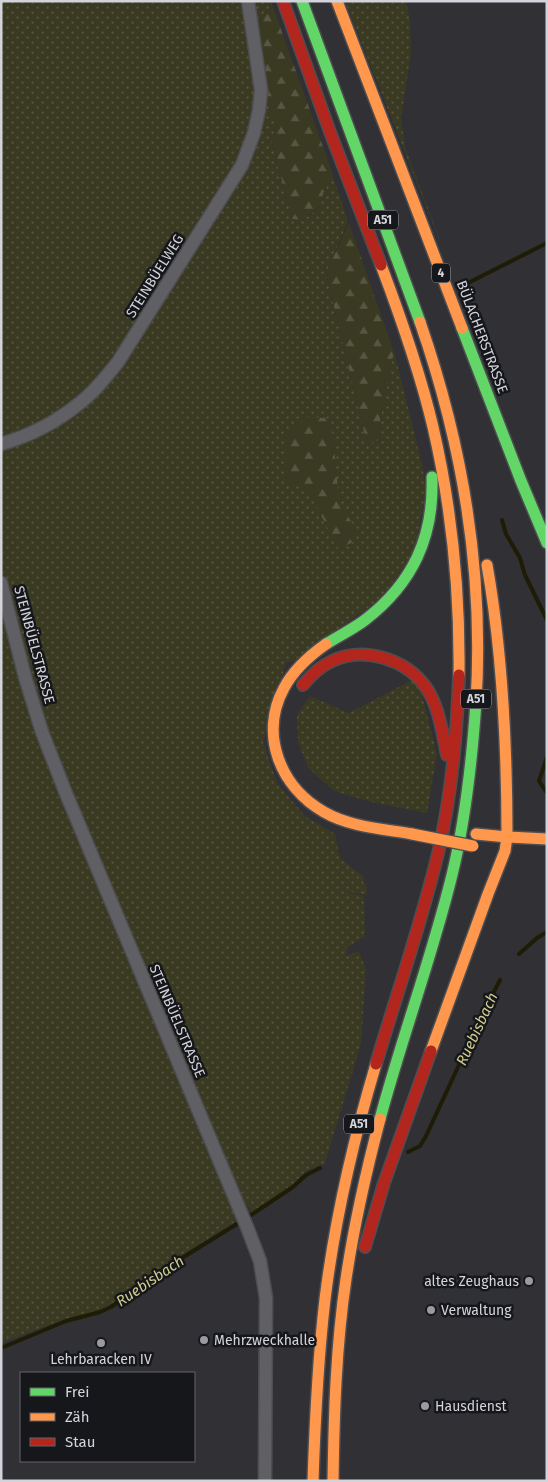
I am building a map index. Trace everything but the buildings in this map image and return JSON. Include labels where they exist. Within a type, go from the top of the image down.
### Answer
[{"type":"main road","name":"A51","points":[[283,1],[320,105],[400,315],[423,388],[440,456],[452,525],[456,561],[460,665],[456,737],[445,818],[415,941],[364,1104],[338,1215],[326,1286],[318,1357],[313,1481]]},
{"type":"main road","name":"A51","points":[[302,1],[417,309],[439,380],[457,450],[469,522],[476,594],[478,667],[474,739],[464,811],[452,876],[433,946],[385,1098],[363,1184],[350,1253],[338,1350],[333,1481]]},
{"type":"main road","name":"BÜLACHERSTRASSE","points":[[337,1],[521,481],[547,543]]},
{"type":"main road","points":[[439,380],[461,445],[482,539]]},
{"type":"main road","points":[[423,388],[433,491],[432,514],[422,549],[404,580],[382,606],[364,621],[315,652],[302,663],[283,689],[276,708],[273,728],[276,751],[283,772],[296,790],[323,812],[345,821],[477,846]]},
{"type":"main road","points":[[338,1350],[371,1223],[384,1183],[505,851],[507,837],[504,688],[497,624],[485,556]]},
{"type":"main road","points":[[298,693],[317,670],[344,657],[372,655],[404,666],[425,687],[434,705],[452,775]]},
{"type":"main road","points":[[432,825],[476,834],[547,839]]},
{"type":"street","name":"STEINBÜELWEG","points":[[1,444],[55,420],[80,403],[99,385],[118,362],[242,165],[254,133],[261,90],[248,1]]},
{"type":"street","name":"STEINBÜELSTRASSE","points":[[1,583],[25,677],[42,732],[238,1207],[248,1227],[260,1261],[266,1298],[265,1481]]},
{"type":"green space","points":[[1,1],[271,1],[273,7],[247,32],[256,81],[277,124],[272,144],[292,219],[303,220],[319,208],[331,170],[348,221],[326,274],[367,444],[382,440],[380,421],[394,351],[422,464],[426,491],[414,555],[379,600],[295,660],[286,663],[263,742],[277,783],[305,816],[335,834],[340,858],[364,877],[363,882],[366,884],[367,895],[348,893],[364,896],[365,936],[347,946],[346,956],[359,951],[366,970],[361,1044],[325,1163],[306,1171],[293,1184],[252,1213],[248,1205],[236,1221],[182,1255],[100,1312],[65,1319],[1,1343]]},
{"type":"green space","points":[[345,1],[406,1],[410,21],[411,53],[401,119],[405,147],[449,264]]},
{"type":"green space","points":[[273,7],[331,169],[319,207],[303,220],[292,219],[272,143],[277,125],[266,100],[256,24]]},
{"type":"green space","points":[[349,223],[394,352],[380,420],[382,439],[367,444],[326,273]]},
{"type":"green space","points":[[307,417],[327,418],[333,435],[339,502],[355,528],[354,542],[338,548],[308,490],[286,482],[284,439]]},
{"type":"green space","points":[[412,680],[421,691],[437,754],[427,813],[371,802],[334,791],[309,769],[298,743],[297,715],[310,696],[349,713]]},
{"type":"waterway","points":[[466,284],[547,243]]},
{"type":"waterway","points":[[502,520],[506,534],[520,558],[525,575],[547,620]]},
{"type":"waterway","points":[[547,757],[539,781],[547,793]]},
{"type":"waterway","name":"Ruebisbach","points":[[519,954],[547,932]]},
{"type":"waterway","name":"Ruebisbach","points":[[408,1152],[420,1146],[426,1136],[500,980]]},
{"type":"waterway","name":"Ruebisbach","points":[[251,1215],[293,1187],[306,1175],[320,1168]]},
{"type":"waterway","name":"Ruebisbach","points":[[1,1348],[66,1321],[100,1312],[111,1307],[182,1258],[237,1224]]},
{"type":"traffic: fast","points":[[302,1],[420,322]]},
{"type":"traffic: fast","points":[[462,328],[547,543]]},
{"type":"traffic: fast","points":[[326,644],[365,620],[382,606],[408,574],[424,539],[429,519],[432,499],[432,477]]},
{"type":"traffic: fast","points":[[380,1119],[452,875],[468,789],[476,702]]},
{"type":"traffic: slow","points":[[337,1],[462,328]]},
{"type":"traffic: slow","points":[[381,265],[416,366],[428,406],[440,458],[454,550],[458,612],[459,675]]},
{"type":"traffic: slow","points":[[420,322],[448,414],[467,509],[477,605],[478,654],[476,702]]},
{"type":"traffic: slow","points":[[487,565],[497,633],[503,700],[507,837],[547,839]]},
{"type":"traffic: slow","points":[[326,644],[302,663],[292,675],[284,688],[277,706],[274,723],[274,741],[278,758],[285,774],[296,789],[309,801],[334,817],[378,829],[412,834]]},
{"type":"traffic: slow","points":[[412,834],[473,846]]},
{"type":"traffic: slow","points":[[431,1051],[505,851],[507,837],[476,834]]},
{"type":"traffic: slow","points":[[313,1481],[319,1367],[329,1269],[346,1180],[376,1064]]},
{"type":"traffic: slow","points":[[333,1481],[336,1380],[343,1304],[349,1259],[365,1179],[380,1119]]},
{"type":"traffic: jam","points":[[283,1],[330,132],[381,265]]},
{"type":"traffic: jam","points":[[303,685],[324,665],[344,657],[370,655],[395,662],[417,677],[430,693],[439,719],[447,755]]},
{"type":"traffic: jam","points":[[376,1064],[417,930],[439,849],[453,762],[459,675]]},
{"type":"traffic: jam","points":[[365,1247],[384,1183],[431,1051]]},
{"type":"place","name":"altes Zeughaus","points":[[529,1281]]},
{"type":"place","name":"Verwaltung","points":[[431,1310]]},
{"type":"place","name":"Mehrzweckhalle","points":[[204,1340]]},
{"type":"place","name":"Lehrbaracken IV","points":[[101,1343]]},
{"type":"place","name":"Hausdienst","points":[[425,1406]]}]
